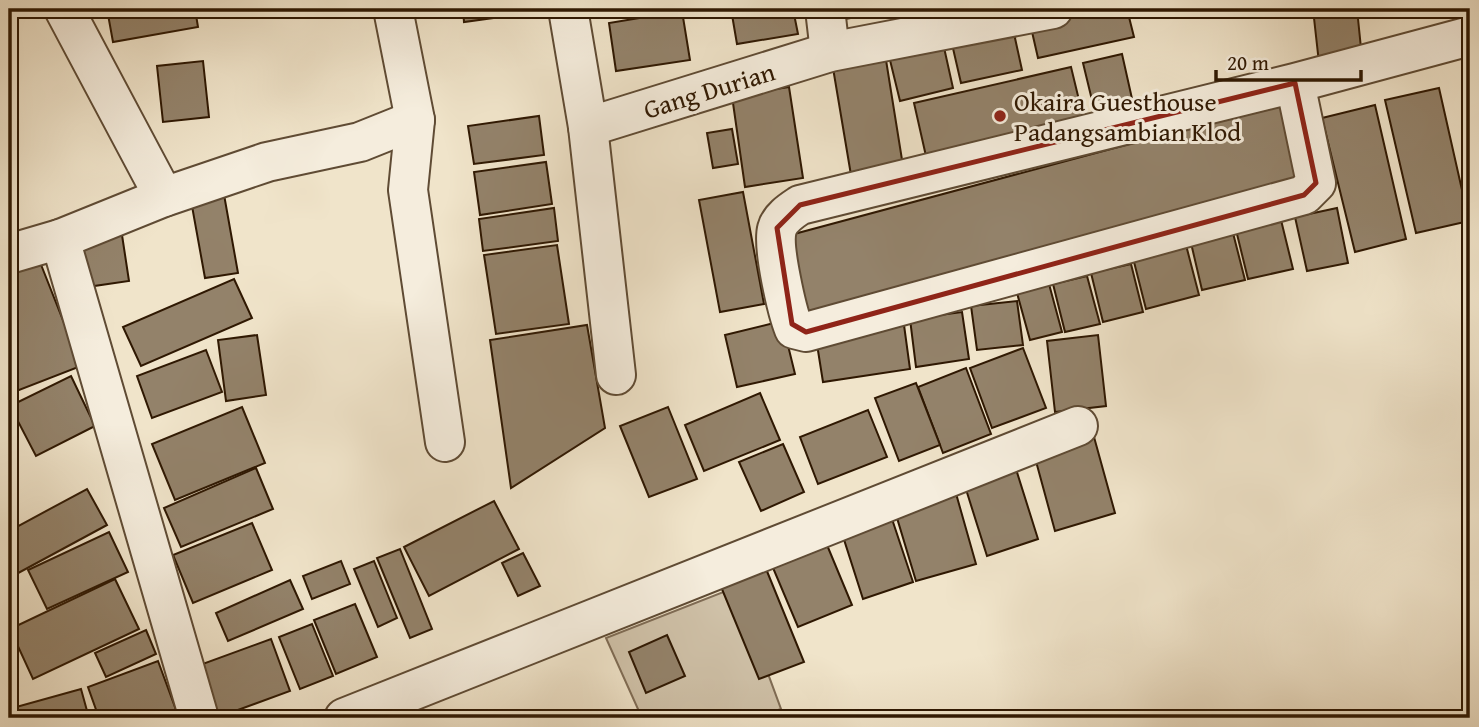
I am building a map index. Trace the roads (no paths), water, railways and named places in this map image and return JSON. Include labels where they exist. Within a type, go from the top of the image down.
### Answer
[{"type":"street","points":[[64,9],[164,197]]},
{"type":"street","points":[[393,9],[415,120],[408,190],[445,442]]},
{"type":"street","points":[[568,9],[587,127],[616,375]]},
{"type":"street","points":[[825,9],[830,52]]},
{"type":"street","name":"Gang Durian","points":[[587,127],[830,52],[1053,9]]},
{"type":"street","points":[[1295,83],[1316,183],[1304,195],[806,332],[794,329],[776,244],[777,228],[786,215],[800,205],[1295,83],[1470,36]]},
{"type":"street","points":[[9,254],[60,239],[164,197],[267,162],[360,142],[415,120]]},
{"type":"street","points":[[60,239],[199,718]]},
{"type":"street","points":[[344,718],[1078,426]]},
{"type":"place","name":"Okaira Guesthouse Padangsambian Klod","points":[[1000,116]]}]
